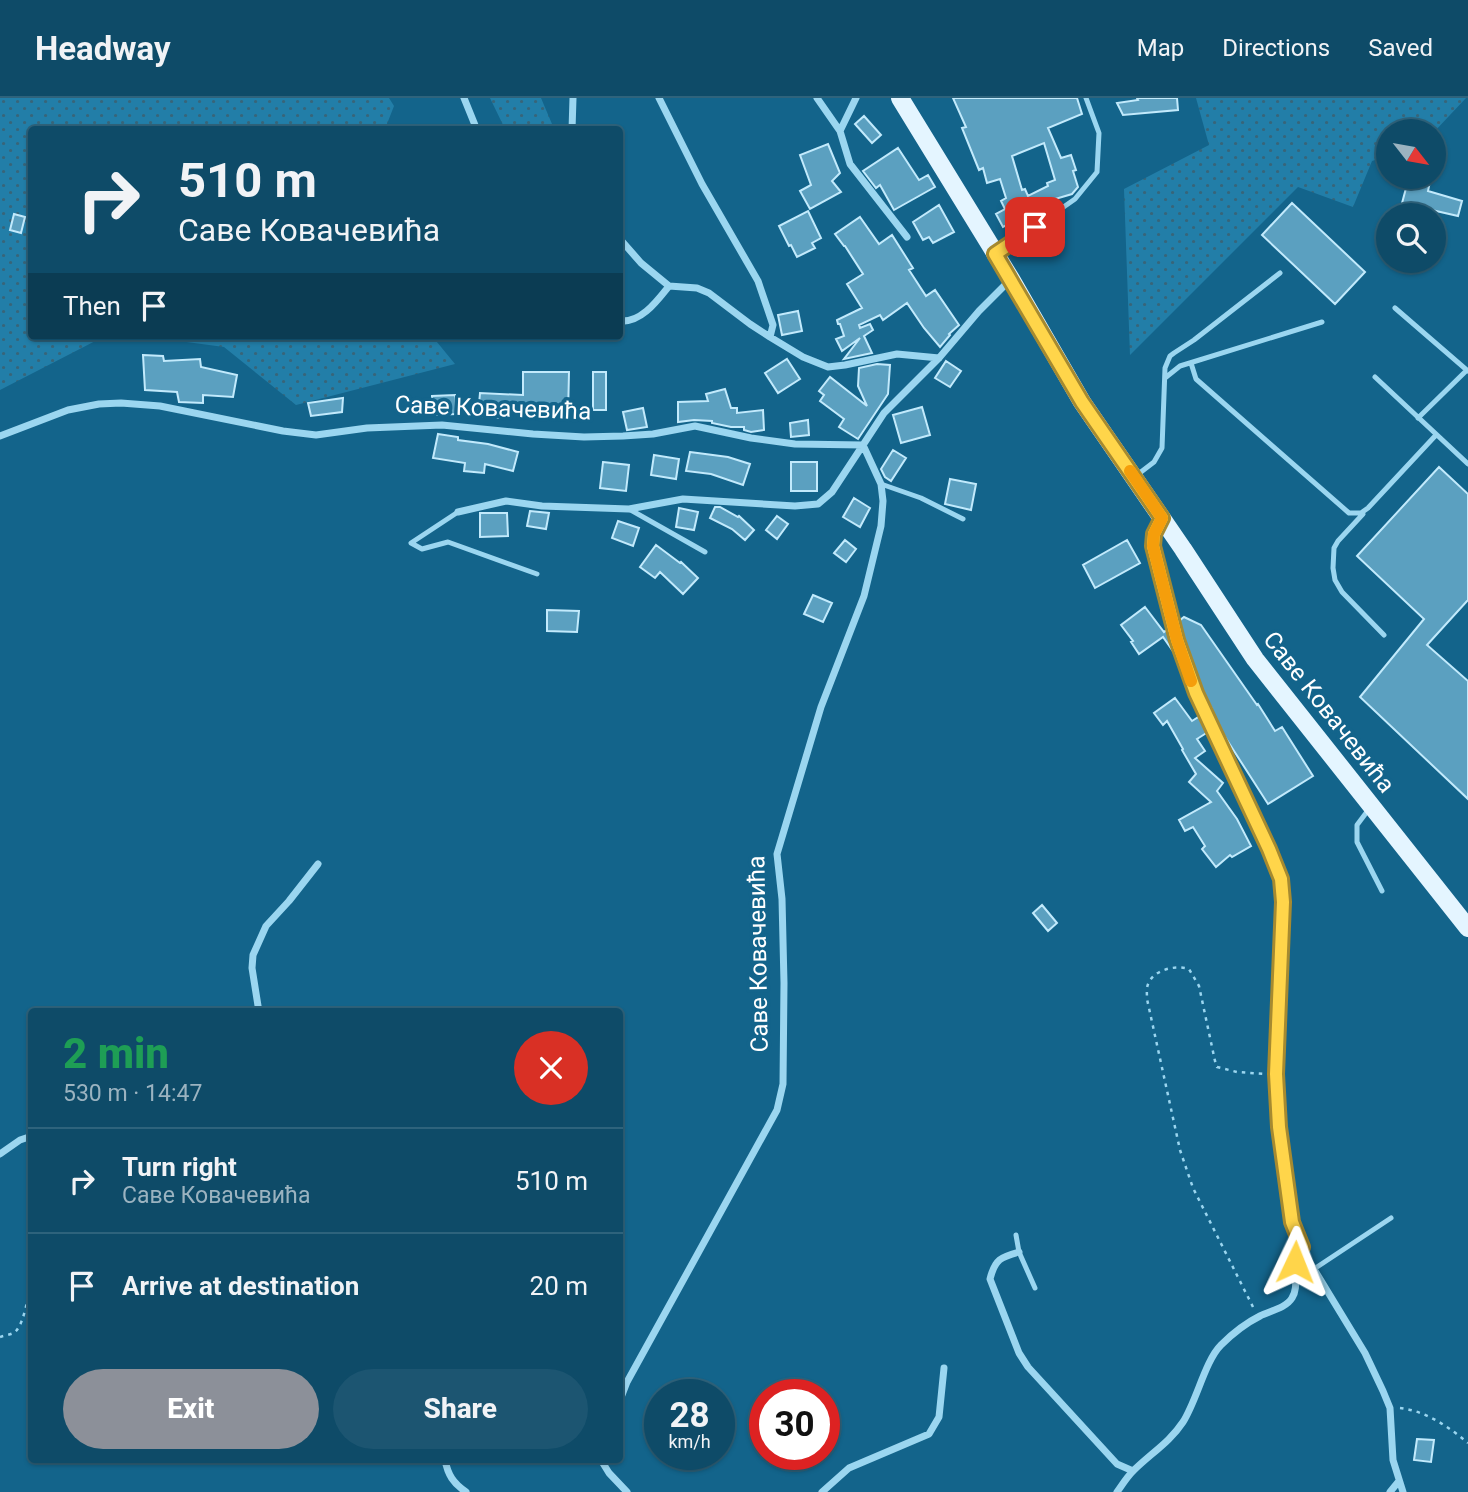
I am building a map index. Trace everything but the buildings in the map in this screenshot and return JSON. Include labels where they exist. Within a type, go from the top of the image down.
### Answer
[{"type":"main road","name":"Саве Ковачевића","points":[[900,98],[1011,279],[1082,402],[1255,659],[1468,928]]},
{"type":"street","points":[[464,98],[475,126]]},
{"type":"street","points":[[572,126],[573,98]]},
{"type":"street","points":[[659,98],[702,184],[758,281],[773,325],[770,337]]},
{"type":"street","points":[[817,98],[840,131],[850,164],[906,237]]},
{"type":"street","points":[[840,131],[856,98]]},
{"type":"street","points":[[623,243],[641,263],[669,286],[697,288],[709,293],[770,337],[828,368],[897,354],[939,358]]},
{"type":"street","points":[[458,512],[506,500],[542,506],[629,509],[684,499],[767,505],[818,504],[832,492],[884,413],[1011,279]]},
{"type":"street","points":[[623,322],[647,311],[669,286]]},
{"type":"street","name":"Саве Ковачевића","points":[[0,436],[68,410],[121,403],[160,406],[316,435],[367,428],[442,425],[584,437],[653,433],[695,426],[794,444],[863,445],[881,485],[881,526],[864,596],[821,707],[777,854],[782,898],[785,983],[783,1084],[777,1110],[623,1393]]},
{"type":"street","points":[[1162,518],[1154,534],[1153,546],[1177,640],[1196,693],[1281,879],[1283,902],[1276,1074],[1279,1127],[1292,1222],[1314,1269],[1365,1353],[1390,1408],[1393,1460],[1404,1492]]},
{"type":"street","points":[[258,1008],[252,968],[253,954],[267,926],[318,864]]},
{"type":"street","points":[[0,1154],[28,1137]]},
{"type":"street","points":[[1117,1492],[1133,1471],[1171,1438],[1182,1423],[1194,1403],[1218,1348],[1258,1317],[1292,1299],[1295,1293],[1295,1262],[1302,1247]]},
{"type":"street","points":[[1019,1252],[997,1261],[992,1268],[990,1279],[1020,1353],[1028,1367],[1117,1464],[1133,1471]]},
{"type":"street","points":[[822,1492],[849,1468],[929,1434],[939,1417],[944,1368]]},
{"type":"street","points":[[446,1463],[448,1474],[455,1485],[466,1492]]},
{"type":"street","points":[[603,1463],[627,1492]]},
{"type":"street","points":[[1390,1492],[1399,1481]]},
{"type":"lane","points":[[995,254],[1075,199],[1097,172],[1099,133],[1086,98]]},
{"type":"lane","points":[[1134,477],[1154,462],[1162,448],[1164,378],[1170,356],[1280,273]]},
{"type":"lane","points":[[1395,308],[1467,370],[1418,418]]},
{"type":"lane","points":[[1164,378],[1180,366],[1322,322]]},
{"type":"lane","points":[[1191,363],[1196,379],[1342,509],[1355,514],[1368,508]]},
{"type":"lane","points":[[1375,377],[1468,464]]},
{"type":"lane","points":[[1384,635],[1342,592],[1335,580],[1334,548],[1436,435]]},
{"type":"lane","points":[[881,485],[921,498],[963,519]]},
{"type":"lane","points":[[629,509],[705,552]]},
{"type":"lane","points":[[458,512],[411,543],[422,549],[448,542],[537,574]]},
{"type":"lane","points":[[1371,806],[1357,825],[1357,842],[1382,891]]},
{"type":"lane","points":[[1314,1269],[1391,1218]]},
{"type":"lane","points":[[1016,1236],[1019,1252],[1035,1288]]},
{"type":"path","points":[[1258,1317],[1193,1188],[1180,1150],[1147,999],[1149,981],[1158,972],[1176,967],[1189,969],[1199,986],[1217,1067],[1237,1072],[1276,1074]]},
{"type":"path","points":[[0,1337],[17,1330],[28,1297]]},
{"type":"path","points":[[1390,1408],[1406,1409],[1441,1422],[1468,1443]]},
{"type":"shaded area","points":[[0,98],[389,98],[394,106],[386,126],[28,126],[28,340],[97,340],[0,390]]},
{"type":"shaded area","points":[[490,98],[541,98],[552,124],[549,126],[504,126]]},
{"type":"shaded area","points":[[1196,98],[1466,98],[1446,119],[1376,119],[1376,160],[1372,161],[1353,207],[1298,187],[1130,355],[1124,189],[1209,145]]},
{"type":"shaded area","points":[[172,340],[435,340],[455,364],[296,405],[224,347]]},
{"type":"slow traffic","points":[[1130,471],[1162,518],[1154,534],[1153,546],[1177,640],[1191,681]]},
{"type":"route","points":[[1035,227],[995,254],[1082,402],[1162,518],[1154,534],[1153,546],[1177,640],[1196,693],[1281,879],[1283,902],[1276,1074],[1279,1127],[1292,1222],[1302,1247],[1295,1262]]}]
